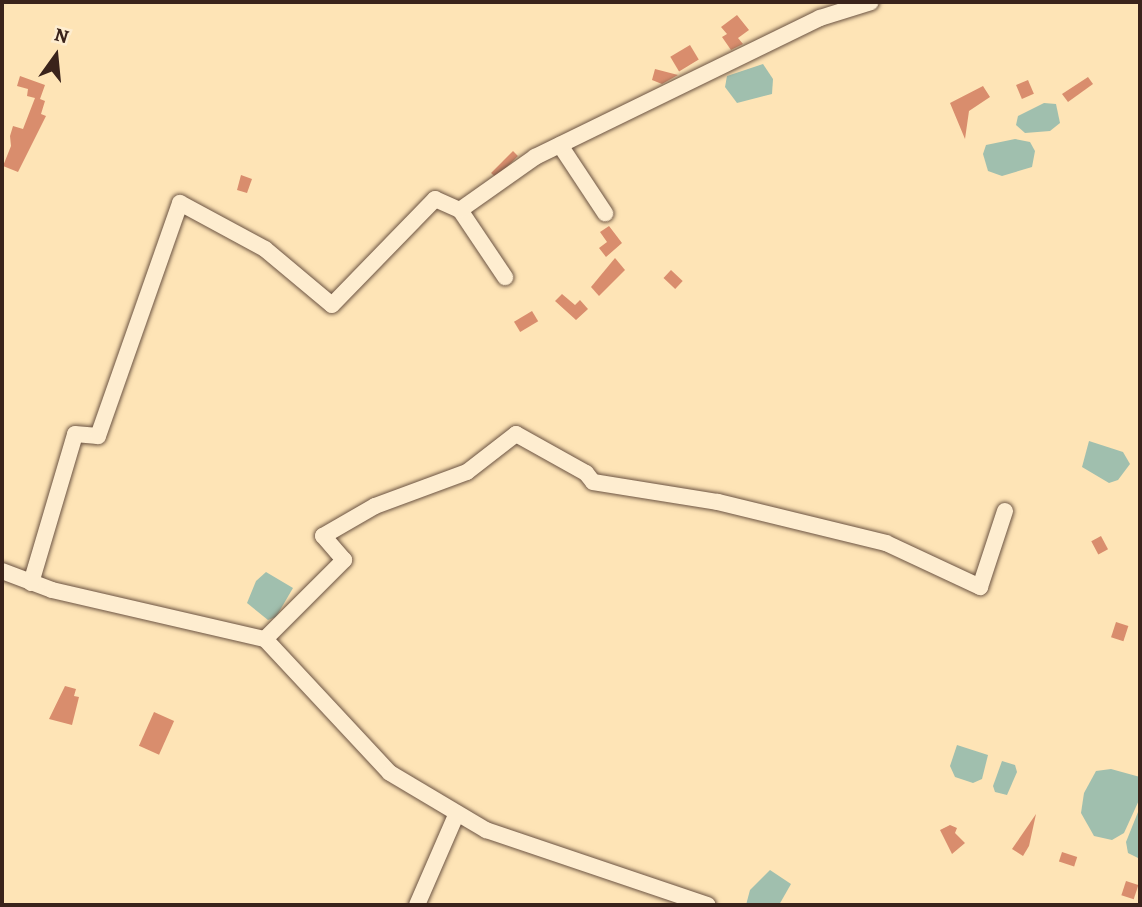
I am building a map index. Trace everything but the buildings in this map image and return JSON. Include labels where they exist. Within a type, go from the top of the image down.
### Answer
[{"type":"street","points":[[460,210],[560,145],[820,18],[871,2]]},
{"type":"street","points":[[560,145],[605,213]]},
{"type":"street","points":[[31,583],[75,434],[98,436],[180,203],[265,249],[332,305],[435,199],[460,210],[505,277]]},
{"type":"street","points":[[265,639],[344,560],[323,536],[375,506],[467,472],[516,435],[586,473],[593,482],[718,502],[886,543],[980,587],[1006,511]]},
{"type":"street","points":[[2,571],[31,583],[265,639],[390,773],[486,830],[708,905]]},
{"type":"street","points":[[417,905],[457,813]]},
{"type":"shaded area","points":[[763,64],[773,79],[772,94],[737,103],[725,87],[727,76]]},
{"type":"shaded area","points":[[1044,103],[1056,104],[1060,123],[1050,131],[1025,133],[1016,125],[1018,116]]},
{"type":"shaded area","points":[[1015,139],[1030,142],[1035,151],[1032,167],[1002,176],[988,171],[983,154],[986,145]]},
{"type":"shaded area","points":[[1089,441],[1123,452],[1130,464],[1118,480],[1109,483],[1082,467]]},
{"type":"shaded area","points":[[266,572],[293,588],[276,617],[268,620],[247,603],[256,581]]},
{"type":"shaded area","points":[[957,745],[988,755],[982,779],[973,783],[955,777],[950,766]]},
{"type":"shaded area","points":[[1002,761],[1015,765],[1017,772],[1007,795],[995,792],[993,786]]},
{"type":"shaded area","points":[[1111,769],[1140,777],[1140,798],[1124,833],[1112,840],[1094,836],[1081,813],[1084,793],[1096,771]]},
{"type":"shaded area","points":[[1140,807],[1140,859],[1128,853],[1126,842]]},
{"type":"shaded area","points":[[770,870],[791,884],[779,905],[746,905],[750,890]]}]
